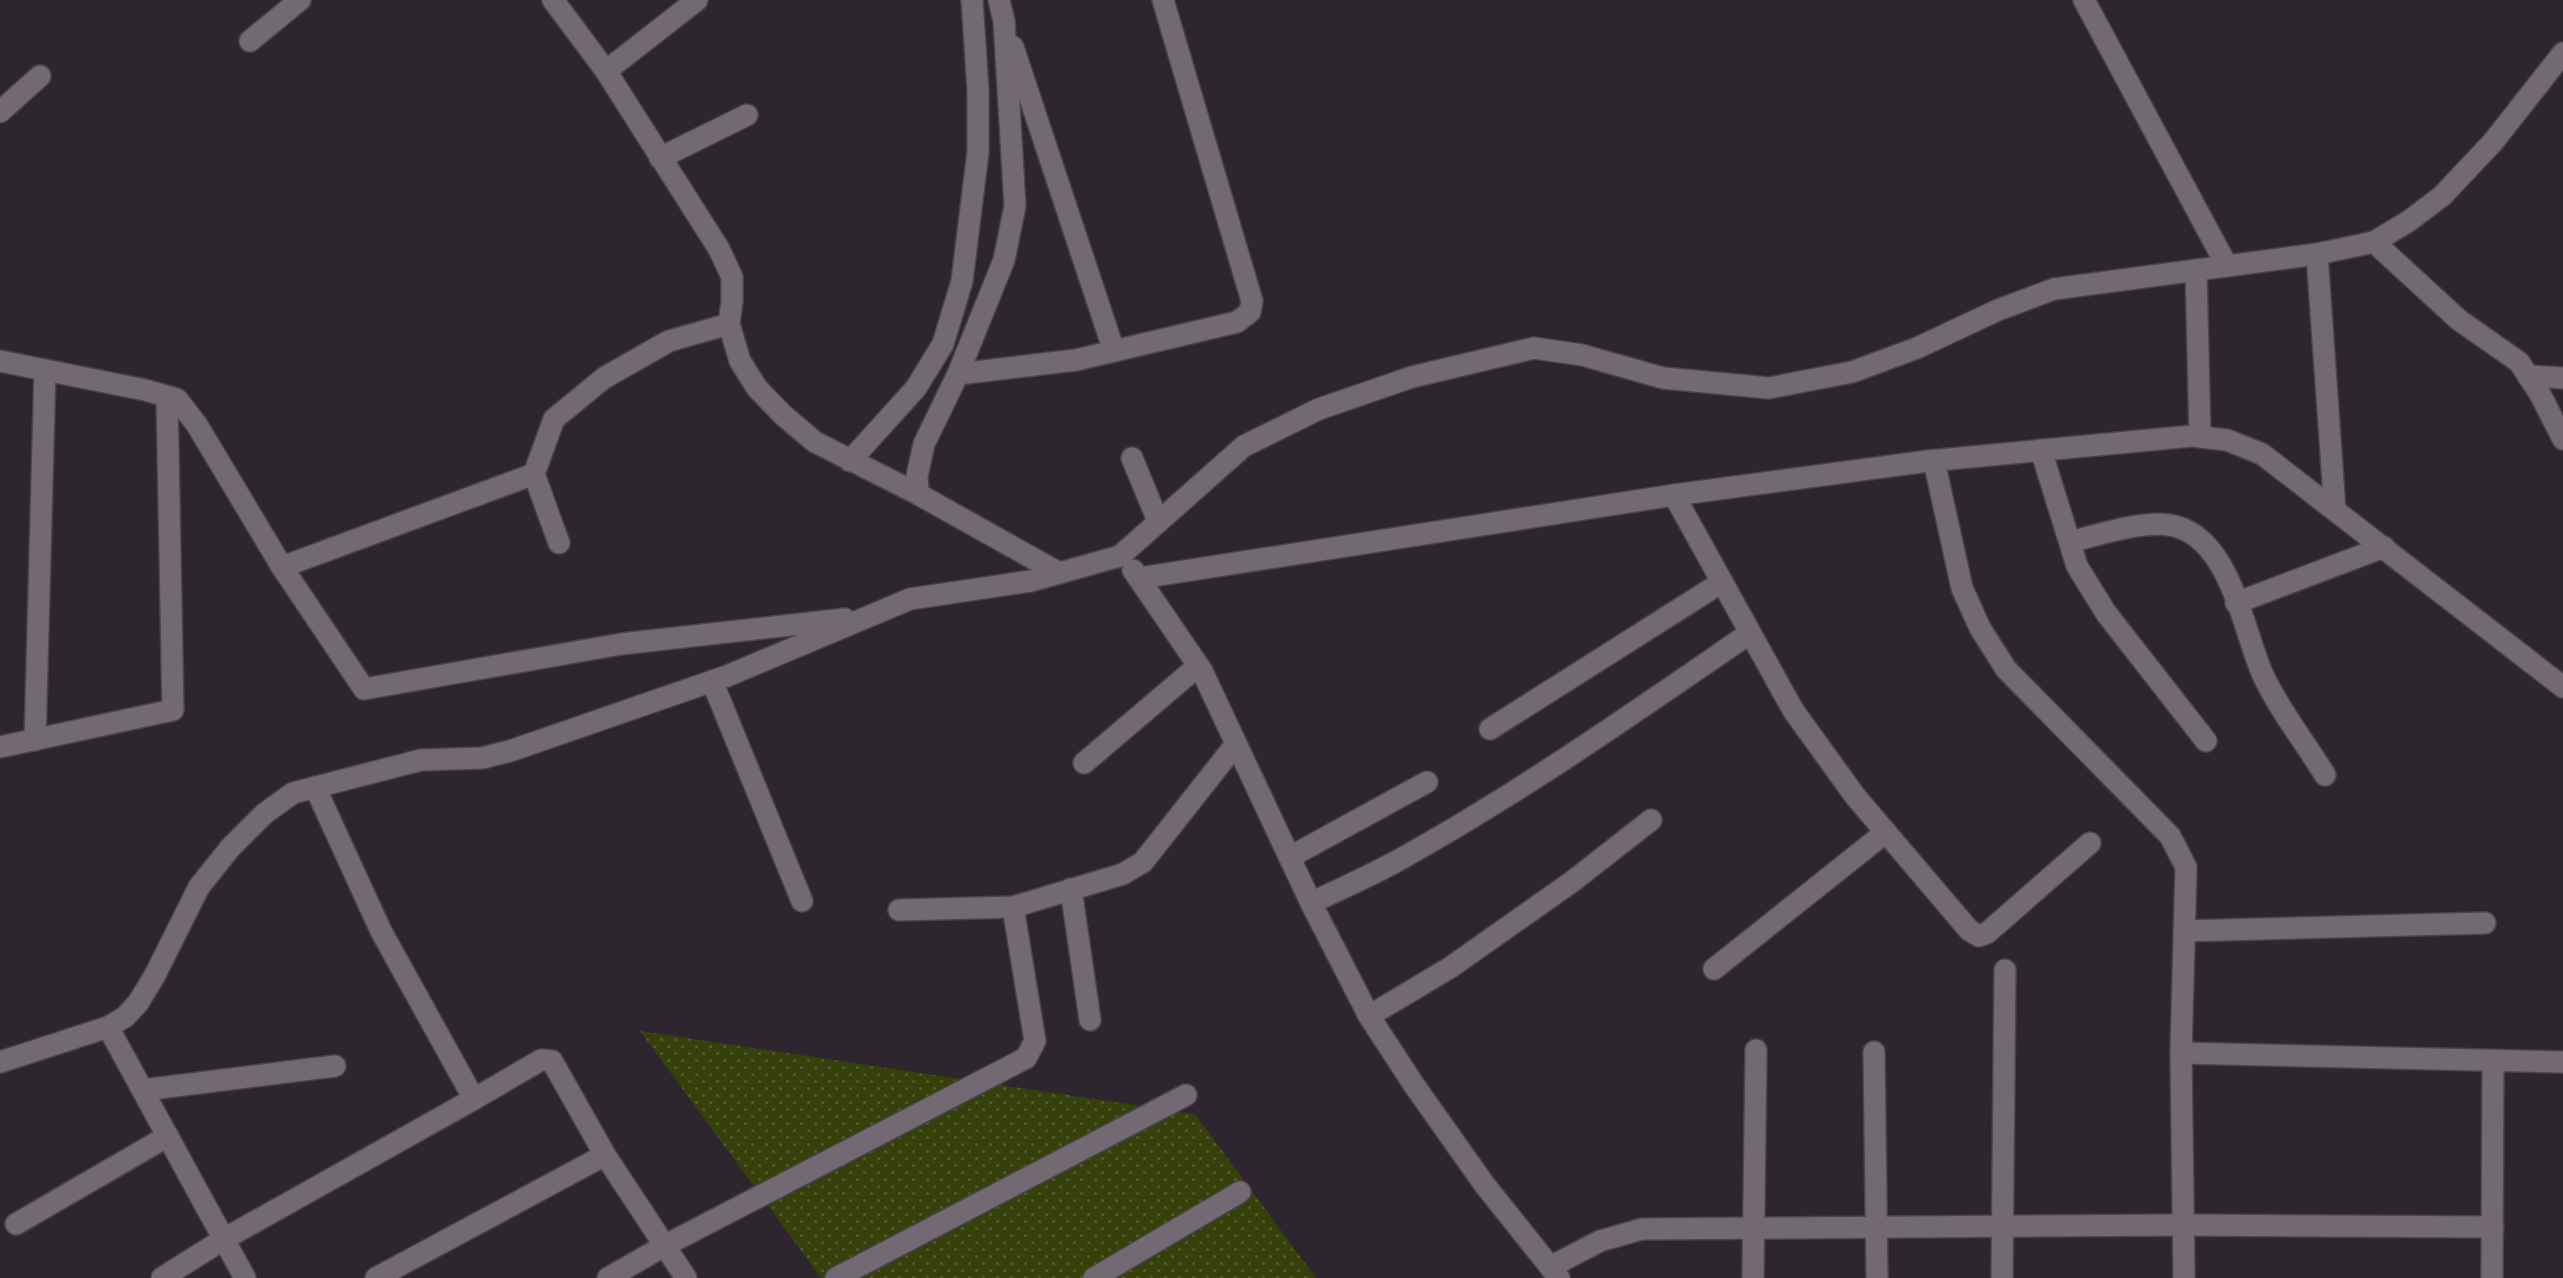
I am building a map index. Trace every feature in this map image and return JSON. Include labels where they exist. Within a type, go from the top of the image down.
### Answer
[{"type":"street","points":[[250,41],[300,0]]},
{"type":"street","points":[[553,0],[606,71],[719,249],[732,277],[729,324],[740,361],[757,388],[815,442],[918,494],[1059,573]]},
{"type":"street","points":[[606,71],[696,0]]},
{"type":"street","points":[[850,461],[916,388],[943,344],[962,281],[978,152],[978,90],[972,0]]},
{"type":"street","points":[[958,374],[1076,360],[1237,323],[1250,312],[1252,301],[1163,0]]},
{"type":"street","points":[[2084,0],[2227,266]]},
{"type":"street","points":[[918,494],[917,476],[924,444],[958,374],[1004,260],[1015,206],[1001,10]]},
{"type":"street","points":[[1001,10],[1114,351]]},
{"type":"street","points":[[0,1062],[108,1027],[125,1017],[138,1003],[199,887],[230,848],[293,793],[421,760],[482,758],[510,751],[712,681],[910,599],[1031,581],[1120,556],[1244,446],[1319,409],[1426,374],[1534,348],[1582,355],[1663,378],[1769,388],[1852,372],[1917,348],[1998,310],[2054,289],[2317,254],[2374,242],[2442,197],[2493,142],[2563,53]]},
{"type":"street","points":[[0,112],[40,76]]},
{"type":"street","points":[[660,158],[747,115]]},
{"type":"street","points":[[2374,242],[2459,320],[2519,362],[2540,394],[2563,439]]},
{"type":"street","points":[[2317,254],[2335,510]]},
{"type":"street","points":[[2196,270],[2200,436]]},
{"type":"street","points":[[559,543],[534,474],[554,419],[604,378],[668,341],[729,324]]},
{"type":"street","points":[[0,361],[177,399],[197,425],[282,567],[364,689],[621,644],[868,616]]},
{"type":"street","points":[[35,740],[45,370]]},
{"type":"street","points":[[2528,376],[2563,378]]},
{"type":"street","points":[[0,747],[173,710],[167,397]]},
{"type":"street","points":[[1140,578],[1674,495],[1934,461],[2200,436],[2227,440],[2262,454],[2563,687]]},
{"type":"street","points":[[2042,450],[2077,566],[2106,613],[2206,741]]},
{"type":"street","points":[[1132,458],[1158,521]]},
{"type":"street","points":[[1934,461],[1962,588],[1980,628],[2006,669],[2170,836],[2186,867],[2181,1053],[2184,1278]]},
{"type":"street","points":[[282,567],[534,474]]},
{"type":"street","points":[[1674,495],[1793,710],[1855,796],[1969,930],[1979,936],[1987,933],[2090,843]]},
{"type":"street","points":[[2070,542],[2132,527],[2169,525],[2199,537],[2213,551],[2225,573],[2264,676],[2325,775]]},
{"type":"street","points":[[2236,603],[2384,547]]},
{"type":"street","points":[[1120,556],[1140,578],[1198,666],[1311,903],[1369,1016],[1484,1184],[1555,1272],[1600,1241],[1642,1229],[2184,1225],[2493,1227]]},
{"type":"street","points":[[1490,729],[1722,582]]},
{"type":"street","points":[[1311,903],[1396,861],[1461,822],[1593,740],[1750,633]]},
{"type":"street","points":[[1084,763],[1198,666]]},
{"type":"street","points":[[712,681],[802,901]]},
{"type":"street","points":[[899,910],[1013,907],[1123,874],[1143,862],[1236,744]]},
{"type":"street","points":[[1290,857],[1427,782]]},
{"type":"street","points":[[314,787],[381,931],[474,1099]]},
{"type":"street","points":[[1369,1016],[1451,967],[1573,881],[1650,820]]},
{"type":"street","points":[[1714,969],[1886,832]]},
{"type":"street","points":[[1072,889],[1090,1020]]},
{"type":"street","points":[[608,1278],[664,1246],[1026,1058],[1035,1041],[1013,907]]},
{"type":"street","points":[[2184,931],[2485,923]]},
{"type":"street","points":[[2001,1278],[2005,970]]},
{"type":"street","points":[[108,1027],[245,1278]]},
{"type":"street","points":[[1753,1278],[1756,1050]]},
{"type":"street","points":[[1874,1052],[1877,1278]]},
{"type":"street","points":[[2181,1053],[2563,1062]]},
{"type":"street","points":[[162,1278],[224,1239],[541,1060],[552,1060],[605,1155],[686,1278]]},
{"type":"street","points":[[2492,1278],[2493,1061]]},
{"type":"street","points":[[143,1090],[335,1066]]},
{"type":"street","points":[[836,1278],[1186,1095]]},
{"type":"street","points":[[16,1224],[168,1136]]},
{"type":"street","points":[[376,1278],[605,1155]]},
{"type":"street","points":[[1094,1278],[1240,1192]]},
{"type":"green space","points":[[640,1031],[1195,1114],[1316,1278],[821,1278]]}]
